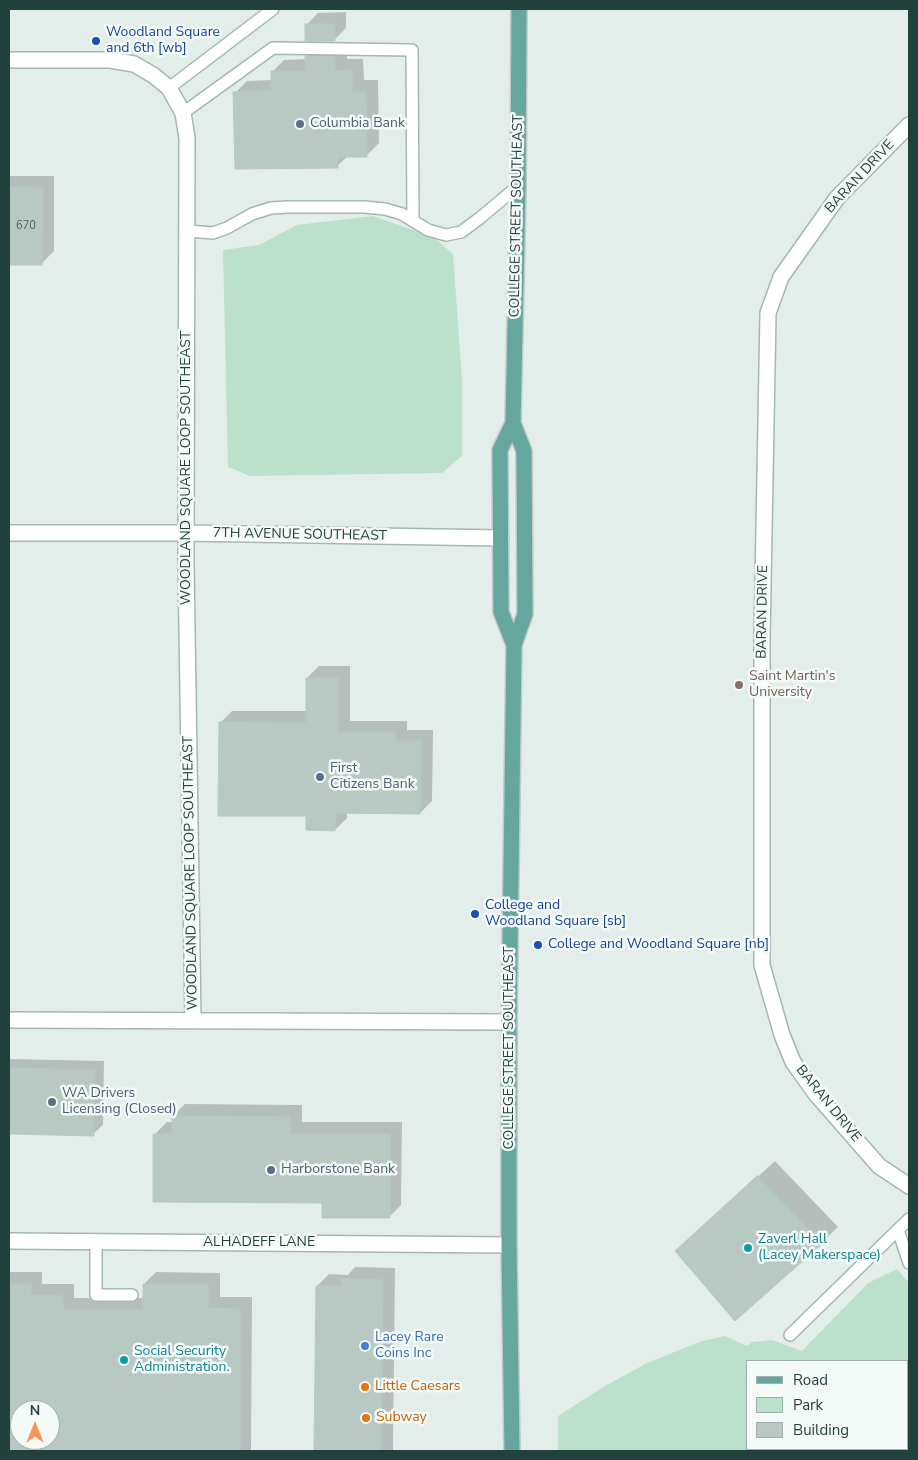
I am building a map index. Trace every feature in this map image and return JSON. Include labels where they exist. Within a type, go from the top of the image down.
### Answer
[{"type":"main road","name":"COLLEGE STREET SOUTHEAST","points":[[512,1451],[509,1245],[509,1022],[514,646],[525,614],[524,451],[513,423],[518,186],[519,9]]},
{"type":"main road","name":"COLLEGE STREET SOUTHEAST","points":[[513,423],[500,450],[502,612],[514,646]]},
{"type":"street","name":"WOODLAND SQUARE LOOP SOUTHEAST","points":[[9,60],[110,60],[134,64],[153,75],[169,88],[183,113],[187,138],[186,533],[193,1020]]},
{"type":"street","name":"BARAN DRIVE","points":[[909,125],[836,198],[781,277],[768,314],[762,638],[762,965],[782,1035],[793,1062],[816,1094],[879,1166],[909,1186]]},
{"type":"street","name":"7TH AVENUE SOUTHEAST","points":[[9,533],[186,533],[501,538]]},
{"type":"street","name":"WOODLAND SQUARE LOOP SOUTHEAST","points":[[9,1020],[509,1022]]},
{"type":"street","name":"ALHADEFF LANE","points":[[9,1242],[509,1245]]},
{"type":"lane","points":[[169,88],[273,9]]},
{"type":"lane","points":[[183,113],[272,48],[412,50],[413,221]]},
{"type":"lane","points":[[188,231],[213,232],[227,228],[252,214],[271,208],[288,206],[364,206],[402,214],[428,230],[446,235],[461,232],[518,186]]},
{"type":"lane","points":[[790,1335],[909,1219]]},
{"type":"lane","points":[[898,1230],[909,1263]]},
{"type":"lane","points":[[96,1242],[96,1295],[132,1295]]},
{"type":"green space","points":[[373,216],[433,237],[453,254],[462,379],[462,456],[442,473],[250,476],[228,467],[223,250],[259,245],[297,225]]},
{"type":"green space","points":[[897,1269],[909,1283],[909,1451],[558,1451],[558,1416],[605,1386],[647,1363],[702,1341],[725,1336],[747,1346],[752,1342],[772,1340],[802,1351],[868,1283]]},
{"type":"building","points":[[305,24],[335,24],[335,41],[305,41]]},
{"type":"building","name":"Columbia Bank","points":[[305,56],[335,56],[335,71],[352,70],[352,92],[366,92],[367,157],[338,157],[338,168],[235,169],[233,92],[271,91],[271,71],[306,71]]},
{"type":"building","points":[[9,187],[43,188],[42,265],[9,265]]},
{"type":"building","name":"First Citizens Bank","points":[[306,678],[338,678],[338,732],[395,732],[395,741],[421,741],[420,814],[336,813],[335,831],[306,830],[306,816],[218,816],[219,722],[306,723]]},
{"type":"building","name":"WA Drivers Licensing (Closed)","points":[[9,1068],[95,1070],[94,1136],[9,1134]]},
{"type":"building","points":[[172,1116],[290,1117],[290,1134],[390,1134],[390,1218],[322,1218],[322,1203],[153,1202],[153,1134],[172,1134]]},
{"type":"building","name":"Zaverl Hall (Lacey Makerspace)","points":[[757,1176],[822,1244],[735,1321],[675,1251]]},
{"type":"building","points":[[342,1279],[383,1280],[381,1451],[314,1451],[316,1286],[342,1286]]},
{"type":"building","name":"Social Security Administration.","points":[[9,1284],[31,1284],[31,1295],[63,1296],[63,1309],[143,1310],[143,1284],[208,1284],[208,1308],[240,1309],[240,1451],[9,1451]]},
{"type":"place","name":"Woodland Square and 6th [wb]","points":[[96,41]]},
{"type":"place","name":"Columbia Bank","points":[[300,124]]},
{"type":"place","name":"Saint Martin's University","points":[[739,685]]},
{"type":"place","name":"First Citizens Bank","points":[[320,777]]},
{"type":"place","name":"College and Woodland Square [sb]","points":[[475,914]]},
{"type":"place","name":"College and Woodland Square [nb]","points":[[538,945]]},
{"type":"place","name":"WA Drivers Licensing (Closed)","points":[[52,1102]]},
{"type":"place","name":"Harborstone Bank","points":[[271,1170]]},
{"type":"place","name":"Zaverl Hall (Lacey Makerspace)","points":[[748,1248]]},
{"type":"place","name":"Lacey Rare Coins Inc","points":[[365,1346]]},
{"type":"place","name":"Social Security Administration.","points":[[124,1360]]},
{"type":"place","name":"Little Caesars","points":[[365,1387]]},
{"type":"place","name":"Subway","points":[[366,1418]]}]
